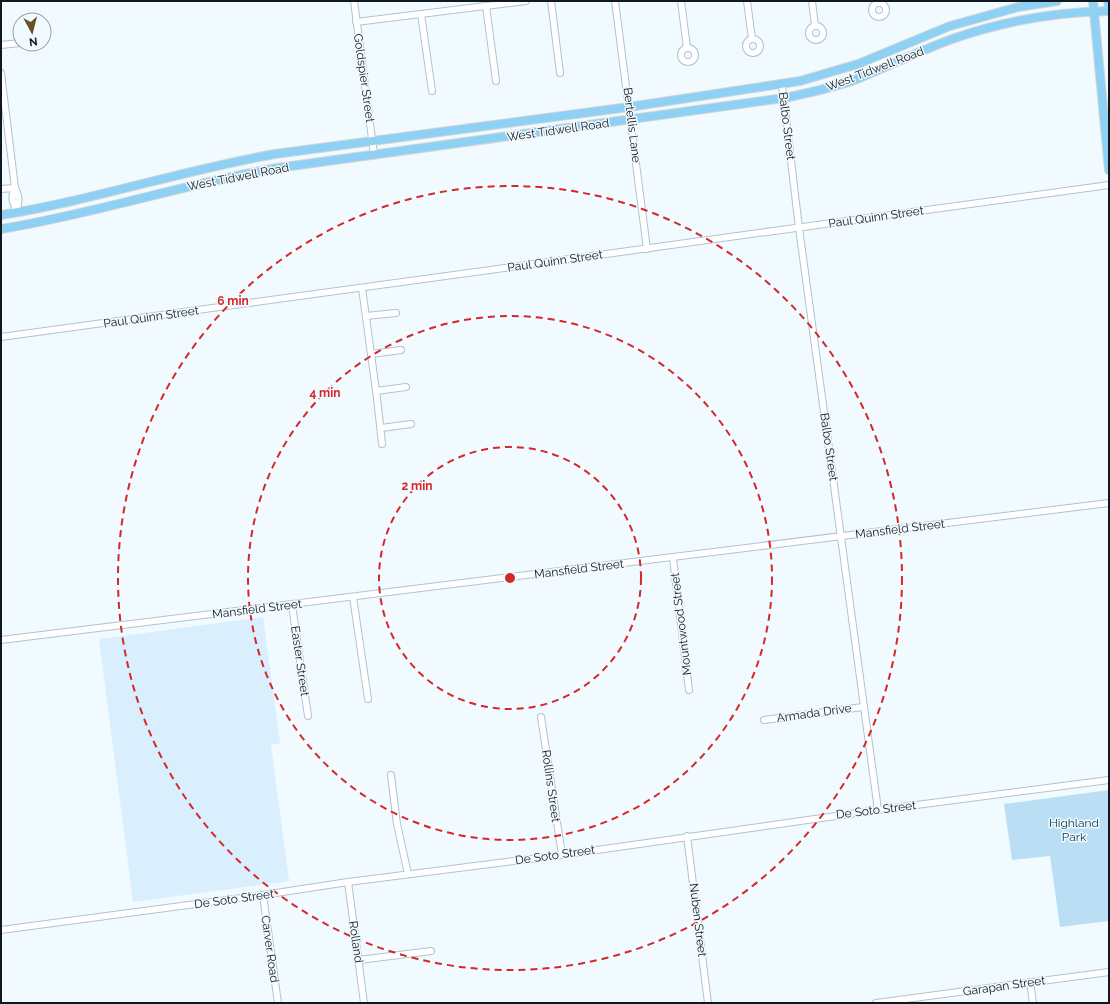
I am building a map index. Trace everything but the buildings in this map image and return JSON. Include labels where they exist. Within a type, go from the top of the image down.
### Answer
[{"type":"main road","name":"West Tidwell Road","points":[[1,215],[61,204],[236,161],[275,154],[782,85],[831,73],[888,52],[950,26],[998,11],[1057,1]]},
{"type":"main road","points":[[1093,1],[1109,170]]},
{"type":"main road","points":[[1108,1],[1109,6]]},
{"type":"main road","points":[[998,11],[1001,24]]},
{"type":"main road","name":"West Tidwell Road","points":[[1,229],[57,219],[181,188],[242,174],[277,168],[784,98],[835,86],[954,38],[1001,24],[1053,15],[1109,11]]},
{"type":"main road","points":[[888,52],[893,63]]},
{"type":"main road","points":[[500,124],[502,137]]},
{"type":"main road","points":[[275,154],[277,168]]},
{"type":"main road","points":[[177,175],[181,188]]},
{"type":"street","name":"Goldspier Street","points":[[354,1],[374,154]]},
{"type":"street","points":[[356,22],[526,1]]},
{"type":"street","points":[[551,1],[560,73]]},
{"type":"street","name":"Bertellis Lane","points":[[615,1],[647,249]]},
{"type":"street","points":[[681,1],[688,48]]},
{"type":"street","points":[[747,1],[752,39]]},
{"type":"street","points":[[812,1],[815,26]]},
{"type":"street","points":[[486,6],[496,81]]},
{"type":"street","points":[[422,14],[432,91]]},
{"type":"street","points":[[1,45],[12,44]]},
{"type":"street","points":[[1,73],[15,188],[12,194],[12,205],[17,211]]},
{"type":"street","name":"Balbo Street","points":[[782,85],[799,228],[878,810]]},
{"type":"street","name":"Paul Quinn Street","points":[[1,337],[1109,185]]},
{"type":"street","points":[[1,189],[15,188]]},
{"type":"street","points":[[362,288],[382,444]]},
{"type":"street","points":[[366,316],[396,313]]},
{"type":"street","points":[[371,354],[401,350]]},
{"type":"street","points":[[376,391],[406,387]]},
{"type":"street","points":[[381,428],[411,424]]},
{"type":"street","name":"Mansfield Street","points":[[1,640],[1109,503]]},
{"type":"street","name":"Mountwood Street","points":[[673,558],[689,690]]},
{"type":"street","points":[[353,597],[368,699]]},
{"type":"street","name":"Easter Street","points":[[292,605],[308,716]]},
{"type":"street","name":"Armada Drive","points":[[764,720],[864,707]]},
{"type":"street","name":"Rollins Street","points":[[541,717],[562,855]]},
{"type":"street","points":[[390,775],[397,824],[408,874]]},
{"type":"street","name":"De Soto Street","points":[[1,930],[263,895],[348,882],[562,855],[878,810],[1109,780]]},
{"type":"street","name":"Nuben Street","points":[[687,836],[708,1003]]},
{"type":"street","name":"Rolland","points":[[348,882],[364,1003]]},
{"type":"street","name":"Carver Road","points":[[263,895],[278,1003]]},
{"type":"street","points":[[359,960],[432,951]]},
{"type":"street","name":"Garapan Street","points":[[876,1003],[1109,972]]},
{"type":"street","points":[[1030,982],[1033,1003]]},
{"type":"shaded area","points":[[263,617],[280,743],[271,745],[289,881],[133,902],[99,639]]},
{"type":"green space","name":"Highland Park","points":[[1109,790],[1109,921],[1060,927],[1050,856],[1012,860],[1004,804]]}]
